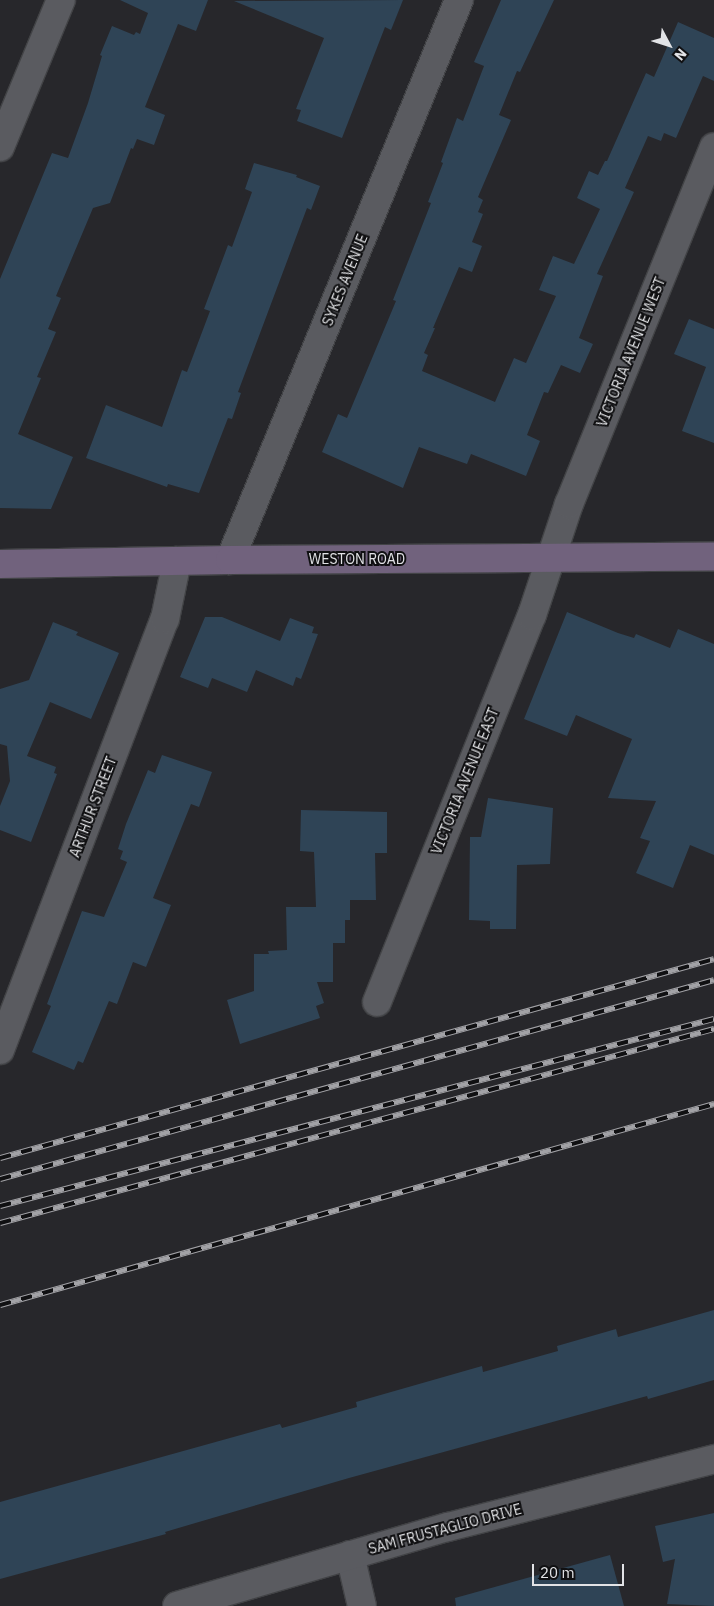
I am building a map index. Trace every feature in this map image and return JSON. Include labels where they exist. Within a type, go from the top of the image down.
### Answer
[{"type":"main road","name":"WESTON ROAD","points":[[0,564],[230,560],[714,557]]},
{"type":"street","points":[[0,147],[61,0]]},
{"type":"street","name":"SYKES AVENUE","points":[[230,560],[459,0]]},
{"type":"street","name":"VICTORIA AVENUE WEST","points":[[550,558],[569,504],[714,148]]},
{"type":"street","name":"VICTORIA AVENUE EAST","points":[[377,1002],[532,615],[550,558]]},
{"type":"street","name":"ARTHUR STREET","points":[[0,1050],[165,618],[177,561]]},
{"type":"street","name":"SAM FRUSTAGLIO DRIVE","points":[[177,1606],[458,1524],[714,1459]]},
{"type":"street","points":[[350,1555],[362,1606]]},
{"type":"building","points":[[120,0],[208,0],[196,31],[178,24],[145,107],[165,115],[154,145],[137,139],[133,149],[131,148],[110,203],[93,208],[56,296],[61,298],[48,329],[56,332],[37,377],[41,378],[18,434],[73,457],[51,509],[0,508],[0,279],[52,153],[68,158],[88,103],[102,56],[100,55],[112,26],[134,35],[136,32],[140,34],[148,13]]},
{"type":"building","points":[[403,0],[391,30],[385,27],[342,138],[297,121],[301,110],[296,109],[324,38],[234,1]]},
{"type":"building","points":[[501,0],[554,0],[520,72],[517,71],[499,115],[511,120],[478,197],[483,200],[478,212],[483,214],[472,242],[482,246],[472,272],[459,267],[424,353],[428,355],[422,371],[495,402],[514,358],[526,363],[556,296],[539,290],[553,256],[574,264],[600,209],[577,198],[589,171],[598,175],[605,161],[607,161],[646,73],[654,77],[678,22],[714,38],[714,81],[703,76],[676,138],[664,133],[661,141],[648,136],[625,188],[634,192],[597,274],[603,276],[579,338],[593,344],[580,373],[561,365],[548,393],[544,392],[527,435],[540,441],[526,476],[471,454],[467,464],[419,447],[403,488],[322,452],[338,414],[347,418],[396,301],[393,300],[431,203],[428,202],[457,118],[463,121],[484,66],[474,62]]},
{"type":"building","points":[[254,163],[297,175],[296,177],[320,186],[311,210],[307,208],[238,392],[241,393],[232,419],[228,418],[199,493],[168,484],[167,487],[86,458],[106,405],[162,427],[182,370],[187,372],[210,311],[204,309],[228,245],[232,247],[252,192],[245,189]]},
{"type":"building","points":[[689,319],[714,329],[714,443],[682,431],[706,367],[674,354]]},
{"type":"building","points":[[567,612],[618,633],[634,638],[636,634],[670,648],[678,629],[714,644],[714,855],[690,845],[673,888],[636,873],[650,841],[640,838],[656,801],[608,798],[632,739],[576,715],[567,736],[524,719]]},
{"type":"building","points":[[205,617],[222,617],[280,641],[290,618],[314,627],[312,633],[318,634],[301,679],[296,677],[293,686],[256,670],[247,692],[212,678],[208,688],[180,677]]},
{"type":"building","points":[[53,622],[78,632],[76,635],[119,653],[91,719],[50,702],[27,756],[56,767],[54,773],[57,774],[31,842],[0,830],[0,806],[10,781],[7,746],[0,744],[0,689],[29,680]]},
{"type":"building","points":[[162,755],[212,772],[199,807],[191,804],[153,898],[171,905],[146,967],[133,962],[117,1004],[109,1001],[83,1063],[78,1061],[74,1070],[32,1052],[51,1006],[47,1004],[82,911],[104,917],[127,862],[120,859],[123,851],[118,849],[126,824],[148,770],[155,773]]},
{"type":"building","points":[[488,798],[553,808],[550,864],[517,865],[516,929],[490,929],[490,921],[469,920],[470,837],[481,837]]},
{"type":"building","points":[[301,810],[387,812],[387,853],[375,853],[376,900],[350,900],[350,920],[345,920],[345,943],[333,943],[333,982],[317,982],[324,1003],[316,1006],[320,1018],[240,1044],[227,1000],[254,991],[254,954],[269,954],[268,951],[287,950],[286,907],[316,907],[314,852],[300,851]]},
{"type":"building","points":[[714,1310],[714,1380],[648,1399],[647,1396],[349,1478],[165,1532],[166,1534],[0,1579],[0,1502],[280,1424],[282,1428],[357,1407],[356,1402],[482,1366],[483,1372],[558,1351],[557,1346],[616,1329],[618,1337]]},
{"type":"building","points":[[714,1513],[714,1606],[667,1604],[675,1559],[663,1562],[655,1526]]},
{"type":"building","points":[[610,1555],[624,1606],[456,1606],[455,1598]]},
{"type":"railway","points":[[0,1158],[714,959]]},
{"type":"railway","points":[[0,1179],[714,980]]},
{"type":"railway","points":[[0,1206],[714,1019]]},
{"type":"railway","points":[[0,1223],[714,1029]]},
{"type":"railway","points":[[0,1305],[714,1104]]}]
